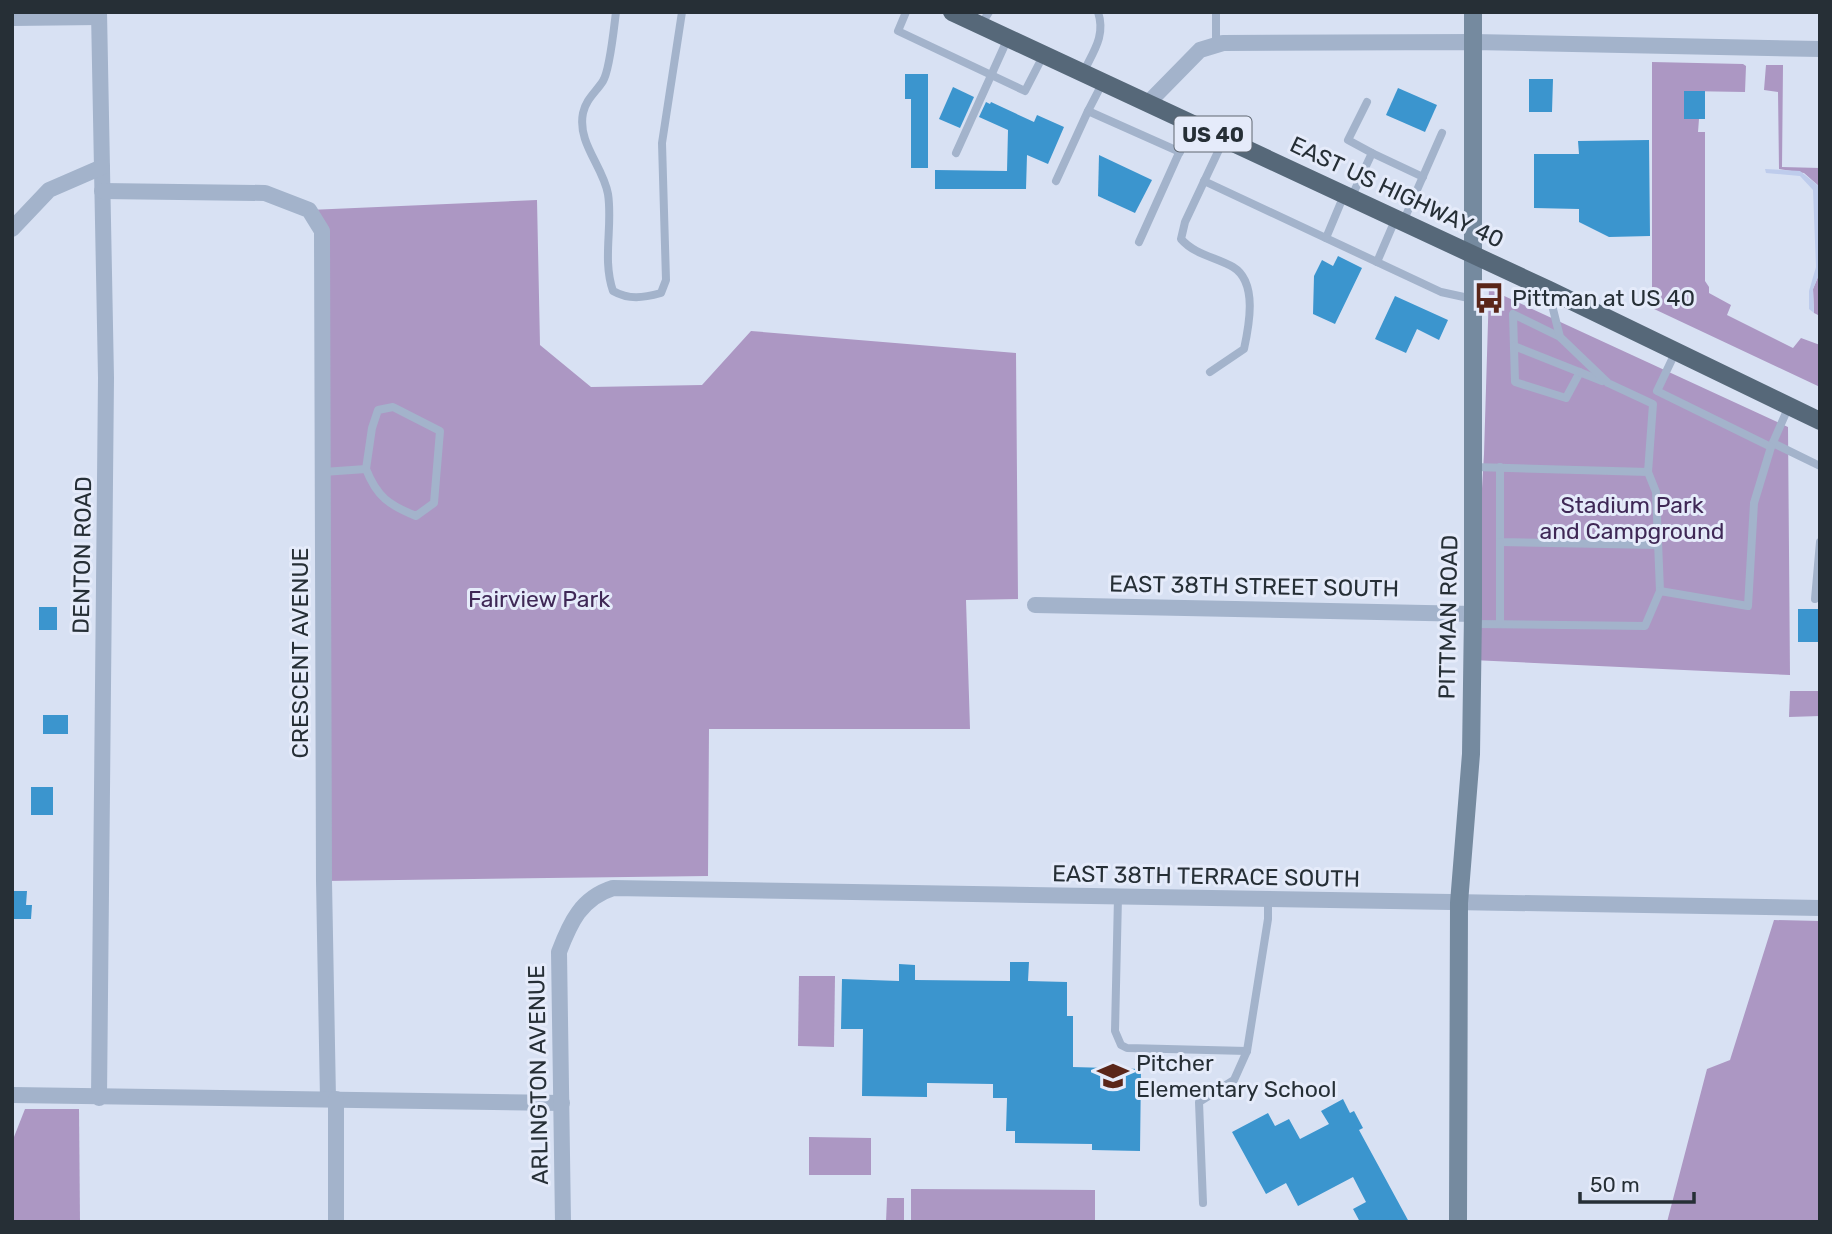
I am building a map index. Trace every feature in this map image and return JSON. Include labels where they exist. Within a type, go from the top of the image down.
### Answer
[{"type":"main road","name":"EAST US HIGHWAY 40","points":[[956,13],[985,19],[1008,38],[1043,56],[1475,255],[1820,421]]},
{"type":"street","name":"PITTMAN ROAD","points":[[1458,1222],[1459,903],[1471,754],[1473,619],[1473,12]]},
{"type":"street","points":[[12,18],[99,15]]},
{"type":"street","name":"DENTON ROAD","points":[[99,15],[106,378],[99,1098]]},
{"type":"street","points":[[1148,103],[1200,50],[1223,43],[1473,42],[1820,49]]},
{"type":"street","points":[[12,229],[48,190],[102,167]]},
{"type":"street","name":"CRESCENT AVENUE","points":[[102,191],[265,193],[309,210],[323,231],[324,881],[337,1222]]},
{"type":"street","name":"EAST 38TH STREET SOUTH","points":[[1035,605],[1473,619]]},
{"type":"street","name":"EAST 38TH TERRACE SOUTH","points":[[594,897],[613,888],[1820,908]]},
{"type":"street","name":"ARLINGTON AVENUE","points":[[563,1222],[559,952],[570,923],[584,904],[594,897]]},
{"type":"street","points":[[12,1095],[562,1103]]},
{"type":"lane","points":[[616,12],[605,79],[590,97],[583,112],[583,129],[588,147],[606,183],[609,197],[608,277],[612,290],[623,297],[643,298],[661,293],[666,280],[662,143],[682,12]]},
{"type":"lane","points":[[906,12],[898,30],[1025,91],[1043,56]]},
{"type":"lane","points":[[1083,73],[1101,36],[1098,12]]},
{"type":"lane","points":[[1216,12],[1216,46]]},
{"type":"lane","points":[[956,153],[1008,38]]},
{"type":"lane","points":[[1056,181],[1104,82]]},
{"type":"lane","points":[[1367,102],[1348,140],[1423,177]]},
{"type":"lane","points":[[1088,111],[1180,152]]},
{"type":"lane","points":[[1139,242],[1192,124]]},
{"type":"lane","points":[[1377,262],[1423,177],[1442,133]]},
{"type":"lane","points":[[1210,372],[1244,349],[1251,307],[1242,277],[1236,268],[1189,248],[1181,239],[1185,222],[1224,139]]},
{"type":"lane","points":[[1326,238],[1372,153]]},
{"type":"lane","points":[[1204,181],[1441,292],[1475,300]]},
{"type":"lane","points":[[1549,290],[1560,337]]},
{"type":"lane","points":[[1580,372],[1566,398],[1515,382],[1513,314],[1560,337],[1608,383]]},
{"type":"lane","points":[[1514,346],[1653,404]]},
{"type":"lane","points":[[1473,619],[1500,624],[1644,626],[1660,591],[1656,492],[1648,472],[1653,404],[1676,351]]},
{"type":"lane","points":[[1657,391],[1820,466]]},
{"type":"lane","points":[[1660,591],[1748,606],[1754,503],[1772,445],[1790,406]]},
{"type":"lane","points":[[393,407],[440,431],[434,503],[416,516],[395,508],[374,489],[366,470],[372,428],[379,410],[393,407]]},
{"type":"lane","points":[[1474,467],[1648,472]]},
{"type":"lane","points":[[1500,467],[1500,624]]},
{"type":"lane","points":[[323,472],[366,470]]},
{"type":"lane","points":[[1500,542],[1658,545]]},
{"type":"lane","points":[[1815,599],[1820,542]]},
{"type":"lane","points":[[1118,897],[1115,1031],[1121,1045],[1127,1048],[1247,1051]]},
{"type":"lane","points":[[1203,1203],[1199,1102],[1234,1080],[1247,1051],[1268,919],[1268,900]]},
{"type":"green space","points":[[1652,62],[1746,66],[1745,92],[1685,91],[1684,119],[1699,119],[1698,132],[1705,132],[1705,281],[1709,293],[1731,305],[1727,315],[1793,348],[1801,338],[1820,345],[1820,387],[1652,308]]},
{"type":"green space","points":[[1766,65],[1783,65],[1782,167],[1820,168],[1820,187],[1804,173],[1779,169],[1778,92],[1764,90]]},
{"type":"green space","name":"Fairview Park","points":[[537,200],[540,345],[591,387],[702,385],[751,331],[1016,353],[1018,599],[966,600],[970,729],[709,729],[708,876],[324,881],[322,231],[309,210]]},
{"type":"green space","points":[[1820,272],[1820,316],[1814,313],[1813,289]]},
{"type":"green space","name":"Stadium Park and Campground","points":[[1489,289],[1788,427],[1790,675],[1472,660],[1484,454]]},
{"type":"green space","points":[[1790,691],[1820,691],[1820,716],[1789,717]]},
{"type":"green space","points":[[1774,920],[1820,921],[1820,1222],[1667,1222],[1707,1069],[1730,1060]]},
{"type":"green space","points":[[799,976],[835,976],[834,1047],[798,1046]]},
{"type":"green space","points":[[25,1109],[79,1109],[80,1222],[12,1222],[12,1142]]},
{"type":"green space","points":[[809,1137],[871,1138],[871,1175],[809,1175]]},
{"type":"green space","points":[[911,1189],[1095,1190],[1095,1222],[911,1222]]},
{"type":"green space","points":[[887,1198],[904,1198],[904,1222],[886,1222]]},
{"type":"shaded area","points":[[1765,169],[1800,171],[1820,187],[1820,272],[1813,289],[1814,313],[1809,309],[1809,291],[1816,267],[1813,190],[1800,176],[1766,173]]},
{"type":"building","points":[[905,74],[928,74],[928,168],[911,168],[911,99],[905,99]]},
{"type":"building","points":[[1529,79],[1553,79],[1552,112],[1529,112]]},
{"type":"building","points":[[953,87],[974,97],[960,128],[939,119]]},
{"type":"building","points":[[1398,88],[1437,105],[1425,132],[1386,115]]},
{"type":"building","points":[[1684,91],[1705,91],[1705,119],[1684,119]]},
{"type":"building","points":[[986,102],[1034,122],[1037,115],[1064,127],[1048,164],[1027,155],[1026,189],[935,189],[935,170],[1007,171],[1008,130],[979,117]]},
{"type":"building","points":[[1649,140],[1650,236],[1609,237],[1579,222],[1579,209],[1534,208],[1534,154],[1579,154],[1578,141]]},
{"type":"building","points":[[1099,155],[1152,180],[1135,213],[1098,196]]},
{"type":"building","points":[[1338,256],[1362,268],[1335,324],[1313,314],[1314,276],[1322,260],[1333,266]]},
{"type":"building","points":[[1395,296],[1448,320],[1439,340],[1417,329],[1406,353],[1375,339]]},
{"type":"building","points":[[39,607],[57,607],[57,630],[39,630]]},
{"type":"building","points":[[1798,609],[1818,609],[1818,642],[1798,642]]},
{"type":"building","points":[[43,715],[68,715],[68,734],[43,734]]},
{"type":"building","points":[[31,787],[53,787],[53,815],[31,815]]},
{"type":"building","points":[[12,891],[27,891],[26,905],[32,905],[31,919],[12,919]]},
{"type":"building","points":[[1010,962],[1029,962],[1028,981],[1067,982],[1067,1016],[1073,1016],[1073,1067],[1141,1069],[1140,1151],[1092,1150],[1092,1144],[1015,1143],[1015,1131],[1006,1131],[1007,1098],[993,1098],[993,1084],[927,1083],[927,1097],[862,1096],[863,1029],[841,1029],[842,979],[899,981],[899,964],[915,965],[915,980],[1010,981]]},
{"type":"building","points":[[1343,1099],[1350,1113],[1354,1111],[1363,1128],[1359,1130],[1409,1222],[1360,1222],[1353,1209],[1366,1202],[1353,1177],[1298,1206],[1286,1183],[1266,1194],[1232,1132],[1268,1113],[1275,1126],[1289,1119],[1300,1139],[1329,1124],[1321,1111]]},
{"type":"place","name":"Pittman at US 40","points":[[1489,298]]},
{"type":"place","name":"Pitcher Elementary School","points":[[1113,1076]]}]
